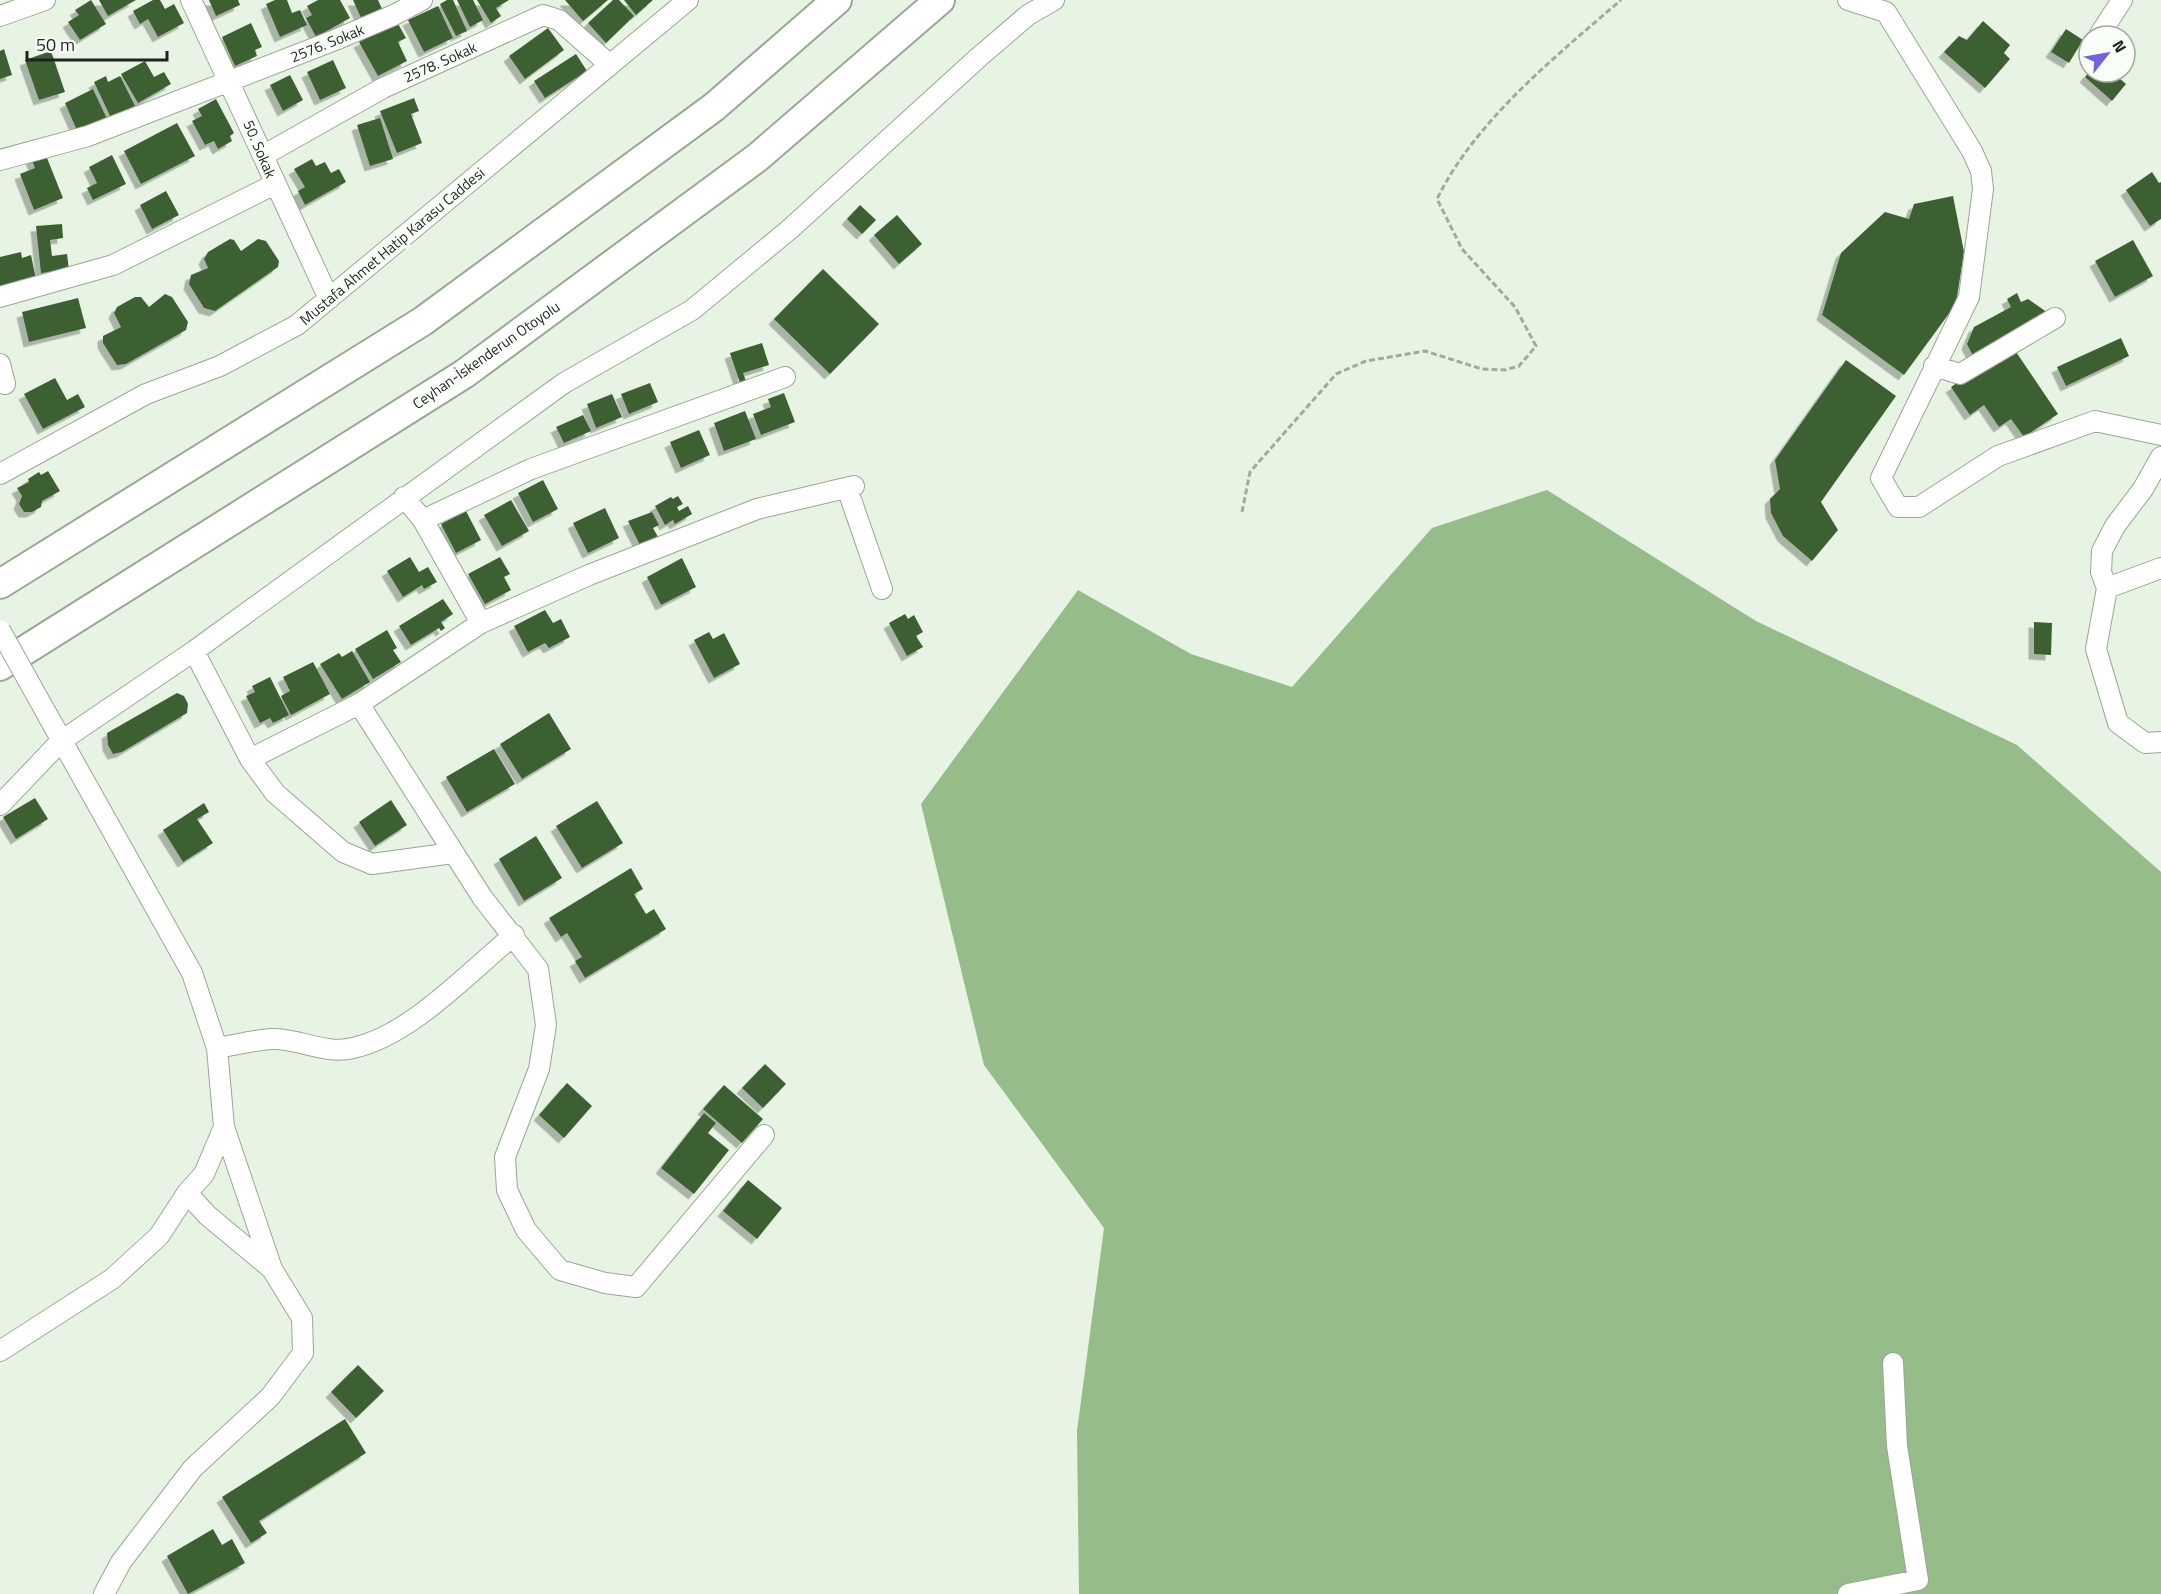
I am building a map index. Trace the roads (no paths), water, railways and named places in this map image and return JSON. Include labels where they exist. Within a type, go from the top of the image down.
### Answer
[{"type":"highway","points":[[0,584],[423,321],[714,107],[837,0]]},
{"type":"highway","name":"Ceyhan-İskenderun Otoyolu","points":[[0,666],[464,374],[758,157],[940,0]]},
{"type":"street","points":[[0,16],[45,0]]},
{"type":"street","name":"50. Sokak","points":[[191,0],[329,299]]},
{"type":"street","name":"2576. Sokak","points":[[0,160],[88,136],[384,20],[423,0]]},
{"type":"street","name":"Mustafa Ahmet Hatip Karasu Caddesi","points":[[0,474],[146,394],[220,366],[297,325],[688,0]]},
{"type":"street","points":[[0,805],[62,741],[194,651],[564,382],[692,310],[790,229],[987,50],[1028,15],[1054,0]]},
{"type":"street","points":[[1848,0],[1888,6],[1981,171],[1983,189],[1969,297],[1881,478],[1898,507],[1919,507],[1998,456],[2095,421],[2161,435]]},
{"type":"street","points":[[2106,24],[2122,0]]},
{"type":"street","name":"2578. Sokak","points":[[264,155],[383,88],[543,15],[559,20],[610,65]]},
{"type":"street","points":[[0,297],[113,265],[275,184]]},
{"type":"street","points":[[1935,366],[1959,374],[2055,318]]},
{"type":"street","points":[[0,364],[5,384]]},
{"type":"street","points":[[423,520],[531,469],[785,377]]},
{"type":"street","points":[[2161,457],[2143,489],[2115,526],[2102,551],[2101,572],[2107,588],[2096,649],[2118,723],[2145,743],[2161,742]]},
{"type":"street","points":[[250,759],[359,704],[481,623],[589,575],[757,509],[851,487],[882,590]]},
{"type":"street","points":[[404,497],[423,520],[481,623]]},
{"type":"street","points":[[2107,588],[2161,568]]},
{"type":"street","points":[[0,630],[192,974],[217,1048],[224,1127],[272,1269],[302,1318],[303,1353],[270,1397],[193,1468],[122,1562],[104,1594]]},
{"type":"street","points":[[194,651],[250,759],[275,793],[343,852],[372,864],[453,853]]},
{"type":"street","points":[[359,704],[482,897],[514,935],[538,969],[546,1025],[539,1069],[505,1157],[507,1190],[526,1230],[560,1270],[605,1283],[636,1287],[764,1135]]},
{"type":"street","points":[[217,1048],[273,1039],[328,1050],[353,1048],[385,1036],[418,1018],[514,935]]},
{"type":"street","points":[[0,1351],[112,1279],[159,1236],[187,1193],[204,1174],[224,1127]]},
{"type":"street","points":[[187,1193],[207,1215],[272,1269]]},
{"type":"street","points":[[1848,1594],[1918,1580],[1897,1446],[1893,1363]]}]
